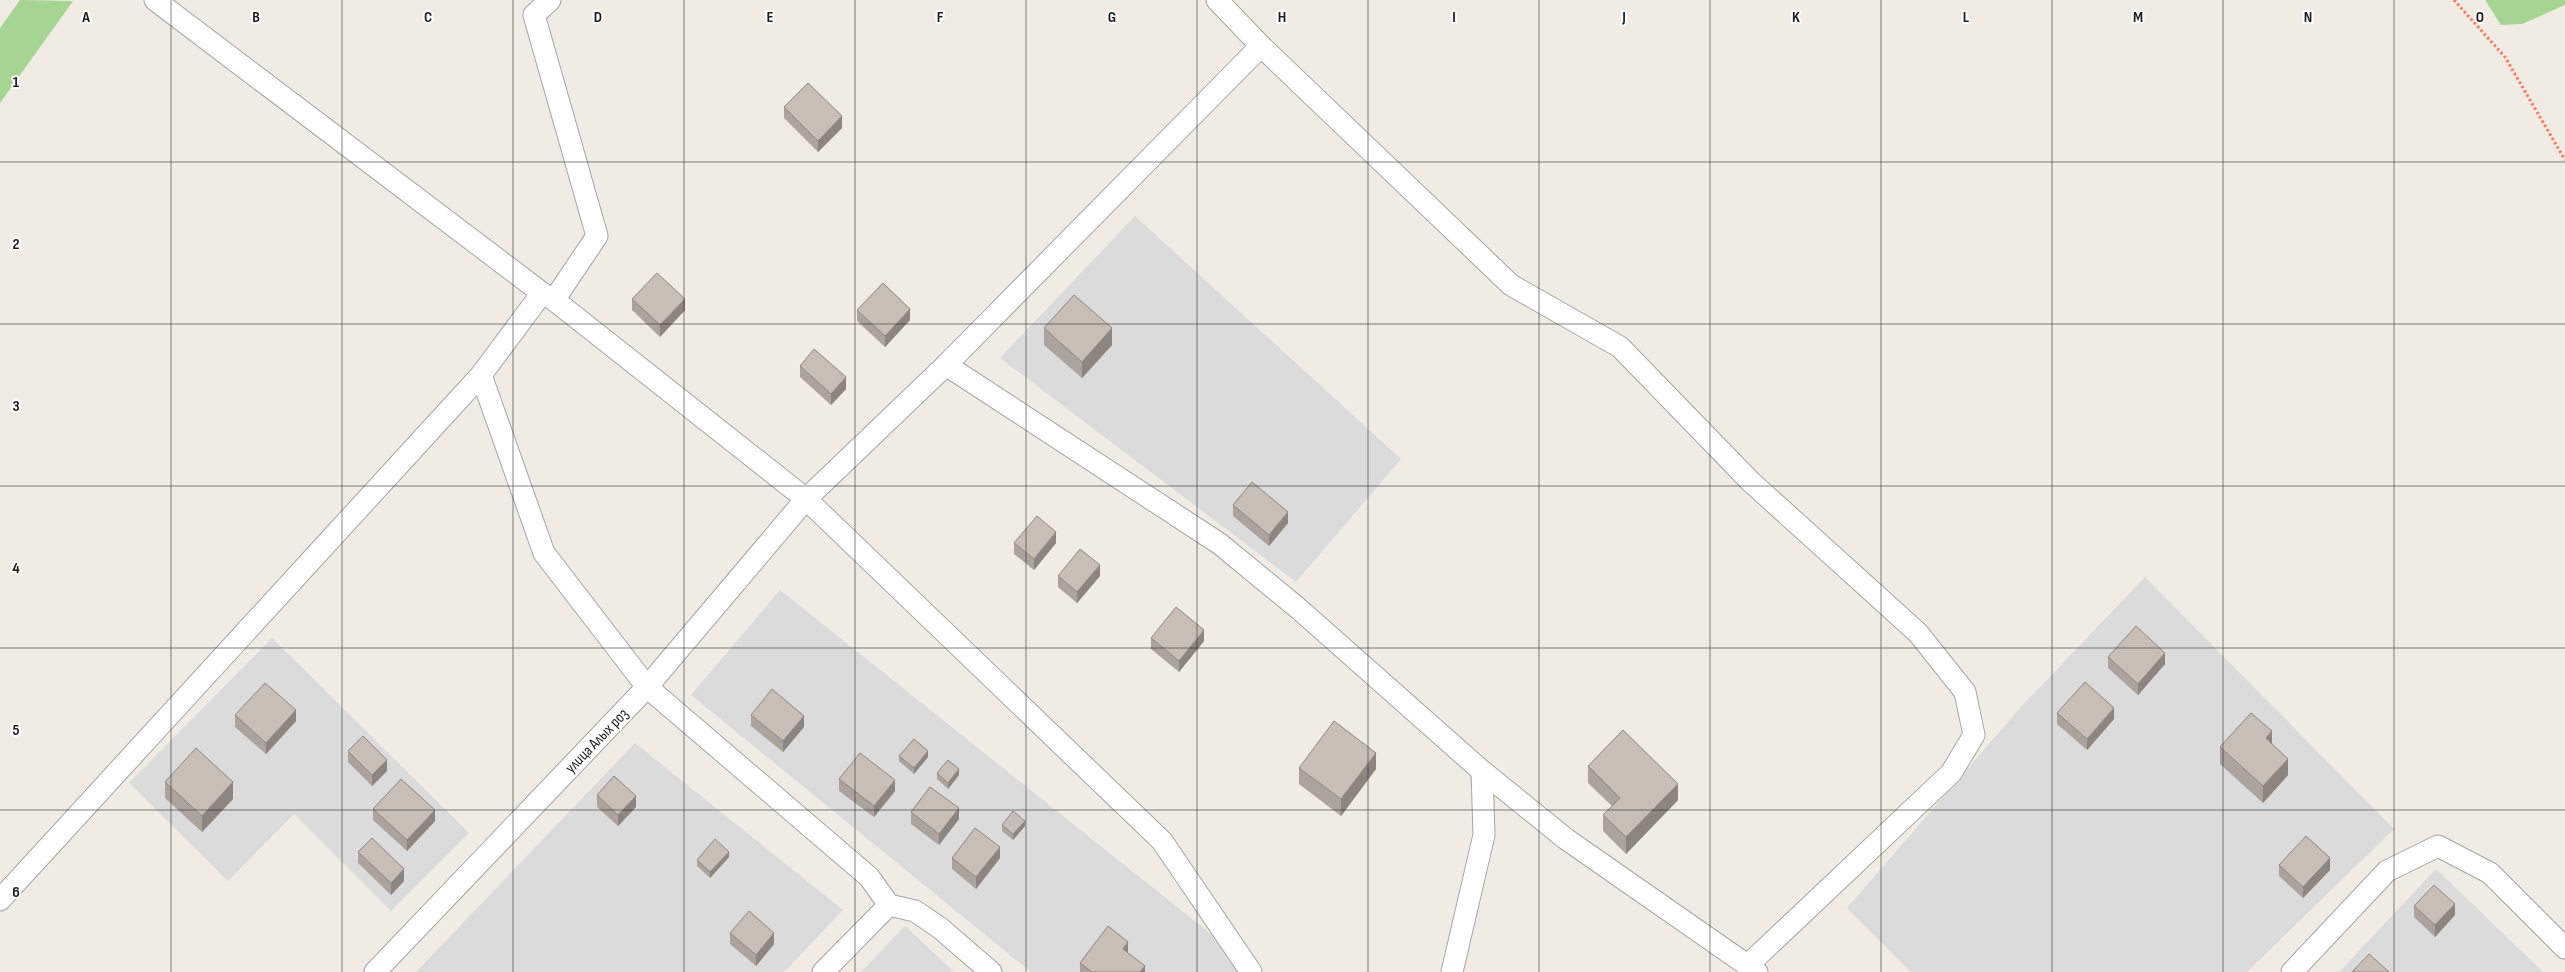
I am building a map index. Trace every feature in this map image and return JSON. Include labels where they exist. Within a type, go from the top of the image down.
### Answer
[{"type":"street","points":[[155,0],[548,296],[806,499],[1162,841],[1251,972]]},
{"type":"street","points":[[0,900],[481,375],[597,236],[534,15],[550,0]]},
{"type":"street","points":[[946,365],[1220,544],[1299,609],[1482,772],[1566,839],[1753,968],[1951,773],[1974,735],[1965,692],[1918,633],[1750,481],[1620,347],[1511,285],[1261,46],[1217,0]]},
{"type":"street","name":"улица Алых роз","points":[[375,972],[647,687],[806,499],[946,365],[1261,46]]},
{"type":"street","points":[[481,375],[544,553],[647,687],[869,877],[889,905],[914,911],[921,915],[940,928],[991,972]]},
{"type":"street","points":[[1452,972],[1484,835],[1482,772]]},
{"type":"street","points":[[2292,972],[2387,871],[2438,846],[2490,874],[2565,948]]},
{"type":"street","points":[[823,972],[889,905]]},
{"type":"path","points":[[2454,0],[2506,57],[2565,160]]},
{"type":"shaded area","points":[[1135,216],[1401,459],[1296,582],[1000,358]]},
{"type":"shaded area","points":[[2145,577],[2394,829],[2247,972],[1911,972],[1847,908],[2021,707]]},
{"type":"shaded area","points":[[780,590],[1256,970],[1255,972],[1031,972],[691,695]]},
{"type":"shaded area","points":[[272,638],[469,833],[391,911],[294,814],[228,881],[129,783]]},
{"type":"shaded area","points":[[635,743],[843,910],[784,972],[416,972]]},
{"type":"shaded area","points":[[2436,869],[2543,972],[2339,972]]},
{"type":"shaded area","points":[[905,926],[954,972],[861,972]]},
{"type":"green space","points":[[20,0],[73,1],[0,103],[0,28]]},
{"type":"green space","points":[[2485,0],[2565,0],[2565,5],[2522,24],[2501,25]]},
{"type":"building","points":[[808,83],[842,116],[818,141],[784,107]]},
{"type":"building","points":[[657,273],[685,299],[660,325],[632,299]]},
{"type":"building","points":[[883,283],[910,309],[885,336],[857,310]]},
{"type":"building","points":[[1074,295],[1112,328],[1082,362],[1044,328]]},
{"type":"building","points":[[814,349],[846,377],[831,394],[800,366]]},
{"type":"building","points":[[1252,482],[1288,512],[1269,535],[1233,505]]},
{"type":"building","points":[[1037,516],[1056,532],[1034,559],[1014,543]]},
{"type":"building","points":[[1080,549],[1100,565],[1077,592],[1058,576]]},
{"type":"building","points":[[1176,607],[1204,630],[1179,661],[1151,638]]},
{"type":"building","points":[[2136,626],[2165,653],[2138,684],[2108,657]]},
{"type":"building","points":[[2085,682],[2114,708],[2087,739],[2057,713]]},
{"type":"building","points":[[265,683],[296,710],[266,743],[235,715]]},
{"type":"building","points":[[772,689],[804,716],[783,741],[751,715]]},
{"type":"building","points":[[2251,713],[2272,731],[2266,738],[2288,759],[2263,786],[2220,747]]},
{"type":"building","points":[[1334,721],[1376,753],[1341,799],[1299,768]]},
{"type":"building","points":[[1623,730],[1678,784],[1626,837],[1603,815],[1620,798],[1588,766]]},
{"type":"building","points":[[363,736],[387,760],[372,775],[348,751]]},
{"type":"building","points":[[914,739],[928,751],[914,768],[899,756]]},
{"type":"building","points":[[196,748],[233,782],[202,816],[165,782]]},
{"type":"building","points":[[860,753],[895,780],[874,806],[839,779]]},
{"type":"building","points":[[948,760],[959,769],[948,783],[937,773]]},
{"type":"building","points":[[614,776],[636,796],[618,815],[597,795]]},
{"type":"building","points":[[401,779],[435,810],[407,840],[373,809]]},
{"type":"building","points":[[930,787],[959,808],[939,834],[911,812]]},
{"type":"building","points":[[1013,811],[1025,821],[1013,834],[1002,825]]},
{"type":"building","points":[[975,828],[1000,847],[976,877],[952,858]]},
{"type":"building","points":[[2306,836],[2330,858],[2303,887],[2279,865]]},
{"type":"building","points":[[372,838],[404,869],[391,883],[358,852]]},
{"type":"building","points":[[715,839],[729,852],[710,872],[697,860]]},
{"type":"building","points":[[2434,885],[2455,904],[2435,925],[2414,906]]},
{"type":"building","points":[[749,911],[774,933],[756,955],[730,933]]},
{"type":"building","points":[[1108,926],[1128,942],[1123,949],[1145,966],[1140,972],[1092,972],[1080,963]]},
{"type":"building","points":[[2369,954],[2389,972],[2352,972]]}]
